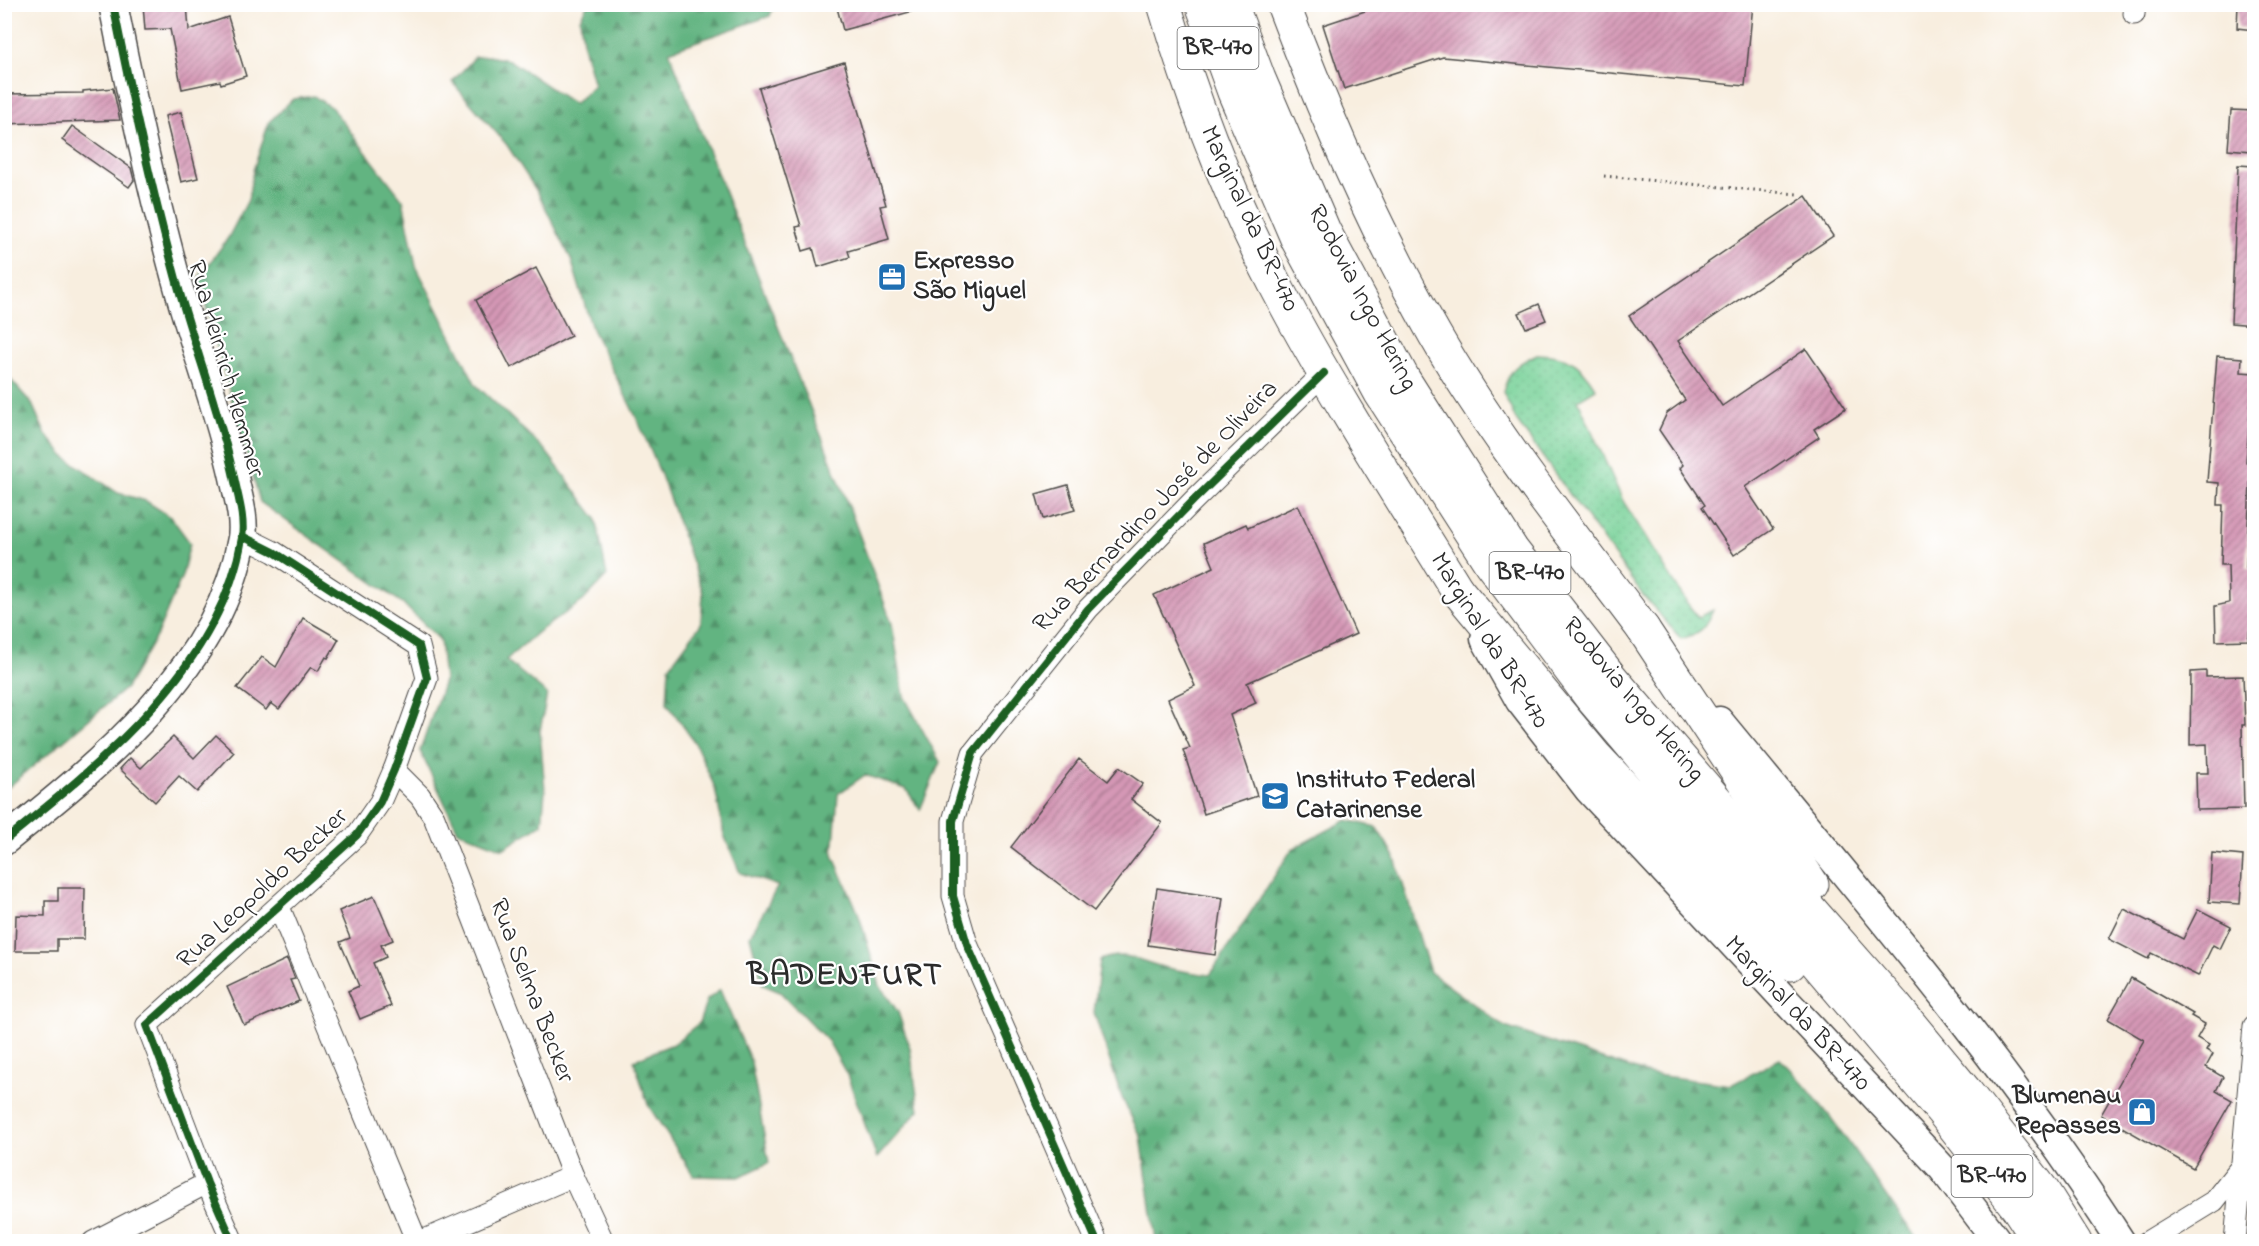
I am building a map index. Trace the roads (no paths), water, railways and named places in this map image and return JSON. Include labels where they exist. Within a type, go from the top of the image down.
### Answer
[{"type":"main road","name":"Rua Heinrich Hemmer","points":[[4,841],[74,785],[178,678],[212,626],[231,579],[242,536],[241,509],[227,446],[183,303],[131,95],[113,4]]},
{"type":"main road","name":"Marginal da BR-470","points":[[1164,4],[1204,122],[1234,198],[1278,289],[1324,373],[1457,590],[1520,701],[1589,790],[1944,1169],[1998,1242]]},
{"type":"main road","name":"Rodovia Ingo Hering","points":[[1202,4],[1234,92],[1298,241],[1380,392],[1491,564],[1590,696],[1942,1111],[2017,1207],[2040,1242]]},
{"type":"main road","name":"Rodovia Ingo Hering","points":[[1231,4],[1272,112],[1324,231],[1404,380],[1512,550],[1612,679],[1894,1005],[1966,1092],[2043,1191],[2075,1242]]},
{"type":"main road","points":[[1283,4],[1375,224],[1436,336],[1525,472],[1643,629],[1951,1005],[2076,1173],[2121,1242]]},
{"type":"main road","points":[[1457,590],[1595,756],[1882,1062],[1942,1111]]},
{"type":"main road","points":[[1643,629],[1783,842],[1894,1005]]},
{"type":"street","name":"Rua Bernardino José de Oliveira","points":[[1097,1242],[967,944],[954,896],[952,821],[973,753],[1088,609],[1324,373]]},
{"type":"street","name":"Rua Leopoldo Becker","points":[[233,1242],[207,1183],[147,1025],[357,835],[380,802],[427,678],[419,646],[274,552],[242,536]]},
{"type":"street","name":"Rua Selma Becker","points":[[394,770],[420,796],[434,817],[573,1176],[603,1241]]},
{"type":"street","points":[[279,907],[419,1242],[573,1176]]},
{"type":"street","points":[[2235,1242],[2254,1026]]},
{"type":"street","points":[[2146,1242],[2214,1202],[2241,1167]]},
{"type":"street","points":[[93,1242],[207,1183]]},
{"type":"place","name":"Expresso São Miguel","points":[[892,277]]},
{"type":"place","name":"Instituto Federal Catarinense","points":[[1275,796]]},
{"type":"place","name":"Blumenau Repasses","points":[[2142,1112]]},
{"type":"district","name":"BADENFURT","points":[[845,976]]}]
